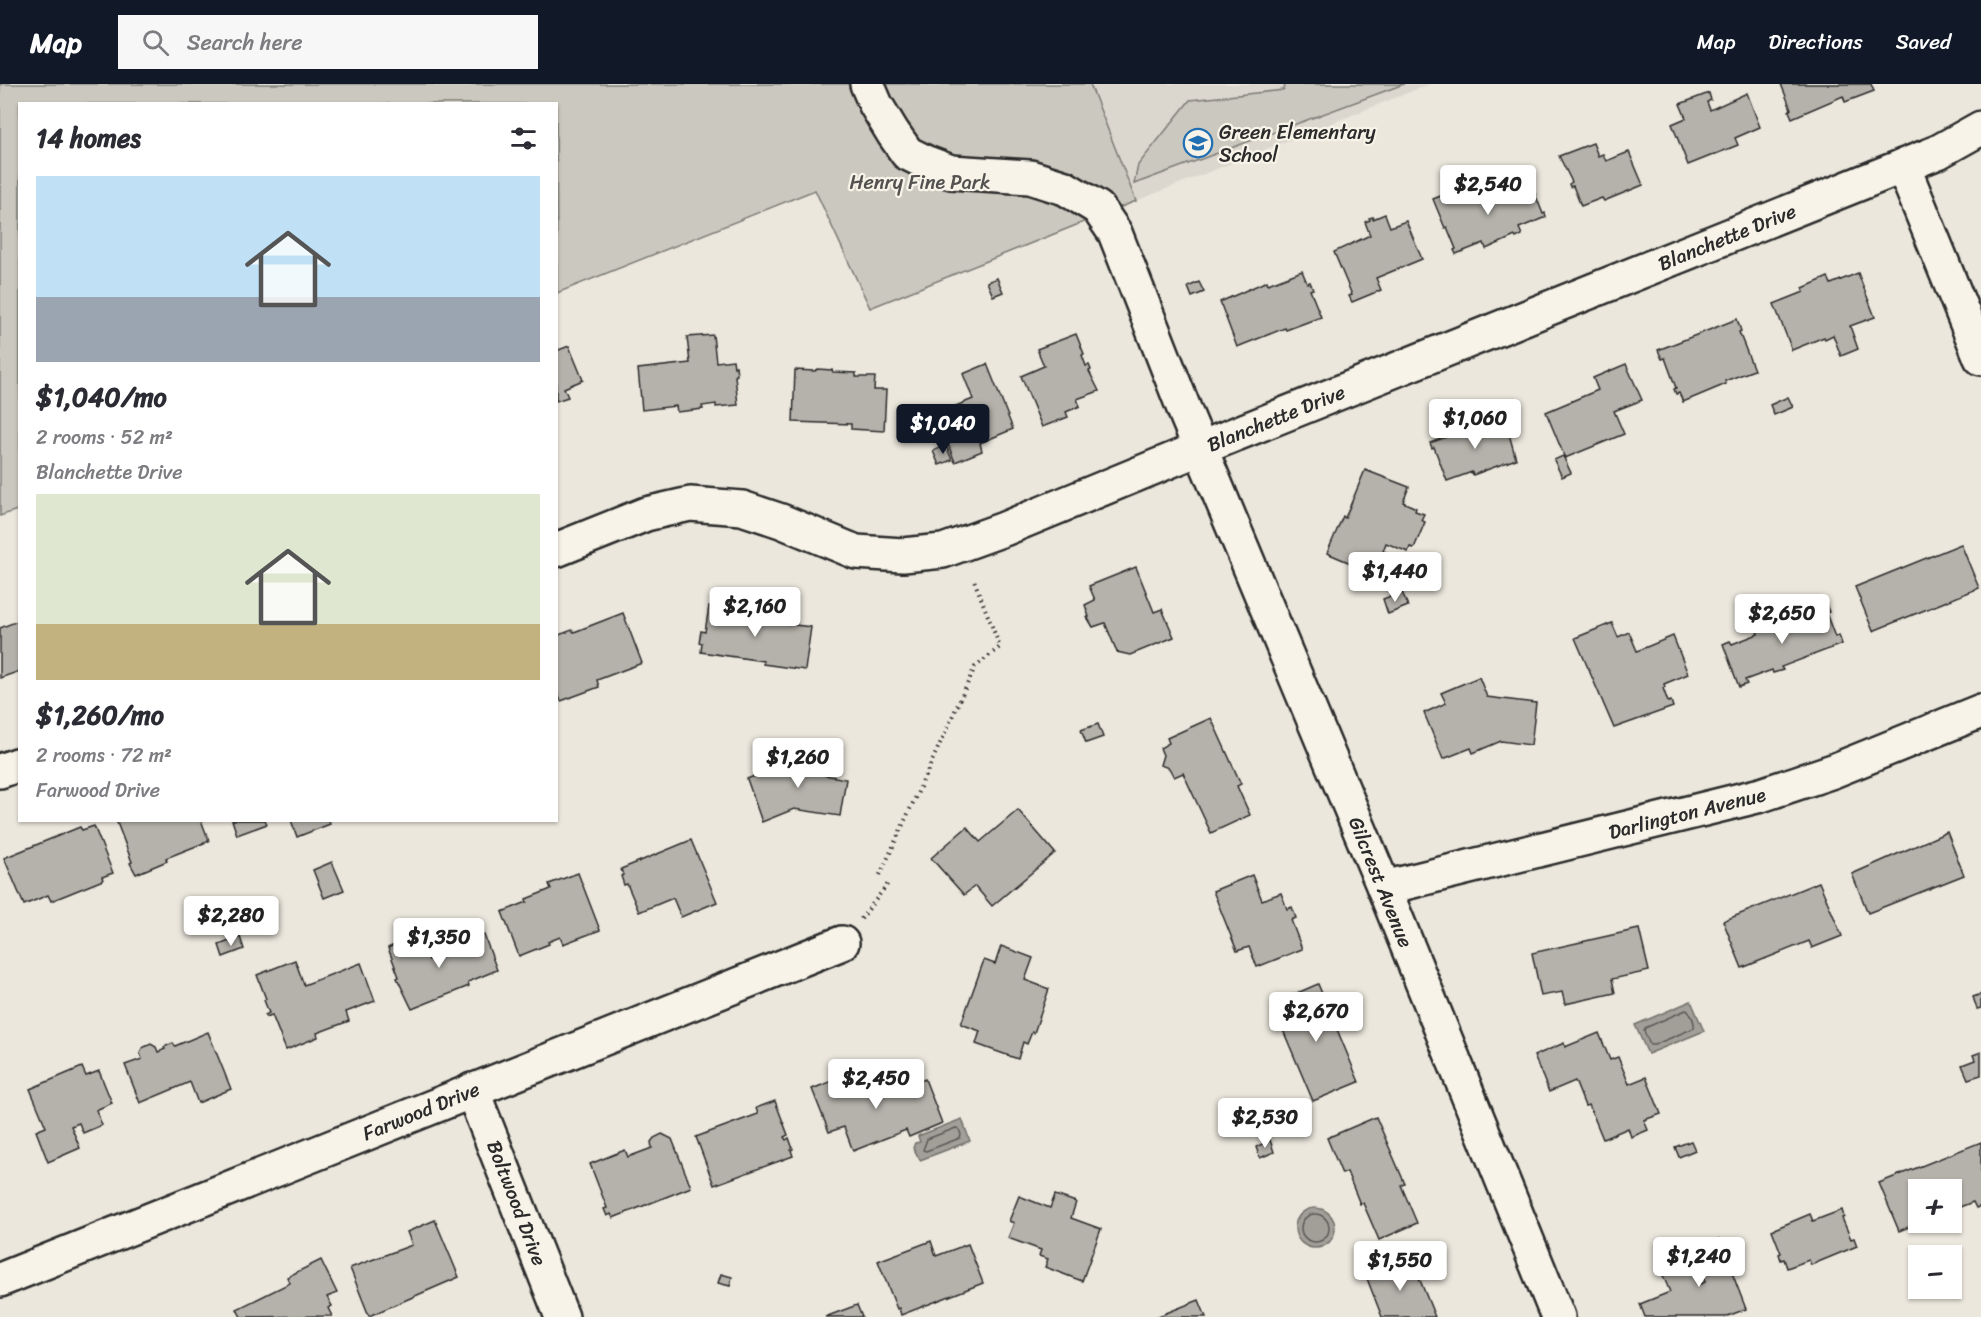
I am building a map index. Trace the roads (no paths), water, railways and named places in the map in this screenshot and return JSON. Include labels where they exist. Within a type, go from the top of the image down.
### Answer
[{"type":"street","name":"Gilcrest Avenue","points":[[867,84],[876,105],[907,153],[951,172],[1030,177],[1065,188],[1098,208],[1115,233],[1200,448],[1384,888],[1558,1317]]},
{"type":"street","name":"Blanchette Drive","points":[[558,549],[646,514],[690,504],[742,508],[781,521],[856,552],[903,555],[943,551],[1004,529],[1200,448],[1904,166],[1938,152],[1981,128]]},
{"type":"street","points":[[1904,166],[1981,358]]},
{"type":"street","name":"Darlington Avenue","points":[[1384,888],[1761,795],[1833,771],[1981,711]]},
{"type":"street","points":[[0,771],[18,765]]},
{"type":"street","name":"Farwood Drive","points":[[0,1280],[842,943]]},
{"type":"street","name":"Boltwood Drive","points":[[472,1090],[562,1317]]},
{"type":"water","points":[[1691,1001],[1704,1031],[1648,1054],[1635,1025]]},
{"type":"water","points":[[962,1119],[970,1141],[920,1160],[913,1148],[915,1143],[920,1142],[918,1136]]},
{"type":"water","points":[[1315,1208],[1329,1214],[1335,1228],[1329,1242],[1315,1248],[1301,1242],[1295,1228],[1301,1214]]},
{"type":"place","name":"Green Elementary School","points":[[1198,143]]},
{"type":"park label","name":"Henry Fine Park","points":[[920,182]]}]
